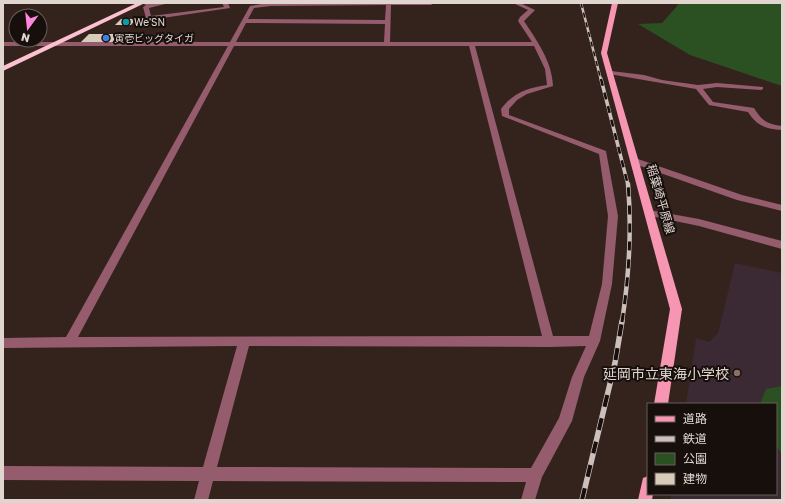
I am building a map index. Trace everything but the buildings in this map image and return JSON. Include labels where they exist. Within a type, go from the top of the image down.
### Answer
[{"type":"highway","points":[[48,43],[131,3]]},
{"type":"highway","points":[[3,69],[143,3]]},
{"type":"highway","points":[[3,64],[37,48]]},
{"type":"main road","name":"稲葉崎平原線","points":[[615,3],[604,53],[611,73],[676,309],[661,403]]},
{"type":"main road","points":[[645,500],[647,489]]},
{"type":"street","points":[[143,3],[150,5],[166,3]]},
{"type":"street","points":[[150,5],[146,6],[150,18],[227,8],[225,3]]},
{"type":"street","points":[[69,342],[196,107],[246,21],[252,7],[271,4],[296,3],[431,3]]},
{"type":"street","points":[[387,42],[389,3]]},
{"type":"street","points":[[516,3],[532,10],[522,18],[521,21],[536,44],[551,76],[550,86],[520,93],[504,109],[506,116],[603,154],[613,216],[607,284],[594,341],[578,377],[565,421],[536,475],[528,500]]},
{"type":"street","points":[[528,8],[533,3]]},
{"type":"street","points":[[246,21],[389,22]]},
{"type":"street","points":[[48,44],[387,42],[536,44]]},
{"type":"street","points":[[471,43],[550,342]]},
{"type":"street","points":[[611,73],[644,77],[661,82],[698,87],[717,85],[761,88]]},
{"type":"street","points":[[698,87],[711,104],[751,110],[758,122],[765,126],[782,128]]},
{"type":"street","points":[[635,161],[740,198],[782,208]]},
{"type":"street","points":[[649,213],[678,216],[782,245]]},
{"type":"street","points":[[3,343],[244,340],[594,341]]},
{"type":"street","points":[[202,500],[244,340]]},
{"type":"street","points":[[3,473],[536,475]]},
{"type":"shaded area","name":"延岡市立東海小学校","points":[[735,263],[782,273],[782,500],[670,500],[671,495],[777,495],[777,403],[686,403],[696,338],[709,342],[718,333]]},
{"type":"green space","points":[[676,3],[780,3],[782,5],[782,86],[690,55],[638,24],[662,23],[678,5]]},
{"type":"green space","points":[[782,386],[782,454],[777,447],[777,403],[760,403],[766,389]]},
{"type":"railway","points":[[581,3],[601,80]]},
{"type":"railway","points":[[601,79],[628,185]]},
{"type":"railway","points":[[622,322],[629,253],[630,219],[628,184]]},
{"type":"railway","points":[[582,500],[615,363],[622,321]]},
{"type":"place","name":"We'SN","points":[[126,22]]},
{"type":"place","name":"寅壱ビッグタイガ","points":[[106,38]]},
{"type":"place","name":"延岡市立東海小学校","points":[[737,373]]}]
